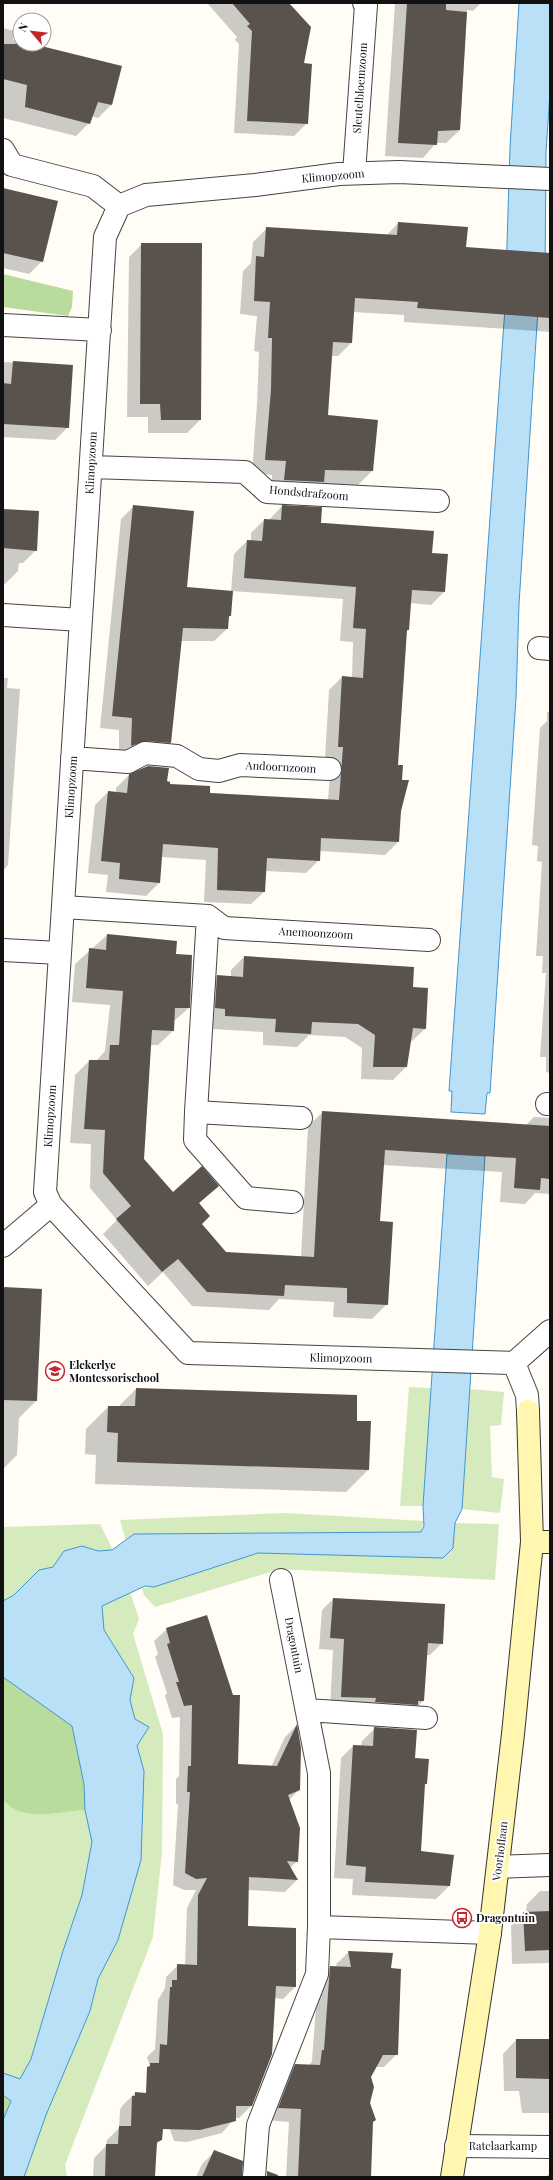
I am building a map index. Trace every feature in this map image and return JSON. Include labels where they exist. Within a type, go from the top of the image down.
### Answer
[{"type":"street","name":"Sleutelbloemzoom","points":[[354,173],[366,5],[364,3]]},
{"type":"street","points":[[3,150],[12,165],[93,186],[119,206]]},
{"type":"street","name":"Klimopzoom","points":[[514,1363],[188,1353],[51,1205],[45,1192],[105,237],[119,206],[146,194],[255,185],[354,173],[399,172],[550,179]]},
{"type":"street","points":[[3,325],[100,330]]},
{"type":"street","name":"Hondsdrafzoom","points":[[91,467],[245,472],[267,492],[438,501]]},
{"type":"street","points":[[3,615],[81,620]]},
{"type":"street","name":"Andoornzoom","points":[[72,758],[128,762],[145,753],[177,756],[199,769],[219,771],[240,765],[330,769]]},
{"type":"street","points":[[63,907],[208,916],[195,1140],[246,1198],[292,1202]]},
{"type":"street","name":"Anemoonzoom","points":[[208,916],[224,928],[429,940]]},
{"type":"street","points":[[3,950],[59,953]]},
{"type":"street","points":[[196,1112],[302,1118]]},
{"type":"street","points":[[3,1246],[51,1205]]},
{"type":"street","points":[[541,1542],[527,1395],[514,1363],[550,1331]]},
{"type":"street","name":"Voorhoflaan","points":[[452,2177],[490,1933],[541,1542]]},
{"type":"street","name":"Dragontuin","points":[[254,2177],[258,2125],[318,1974],[319,1773],[281,1580]]},
{"type":"street","points":[[307,1710],[426,1718]]},
{"type":"street","points":[[498,1867],[550,1865]]},
{"type":"street","points":[[319,1927],[490,1933]]},
{"type":"street","name":"Ratelaarkamp","points":[[456,2146],[550,2147]]},
{"type":"green space","points":[[3,274],[73,291],[72,307],[68,316],[3,307]]},
{"type":"green space","points":[[409,1387],[431,1388],[423,1506],[400,1506]]},
{"type":"green space","points":[[470,1389],[504,1392],[501,1425],[490,1426],[492,1477],[504,1479],[500,1513],[462,1509]]},
{"type":"green space","points":[[285,1513],[424,1521],[421,1532],[134,1534],[126,1541],[120,1520]]},
{"type":"green space","points":[[455,1523],[499,1524],[495,1580],[280,1569],[155,1607],[144,1595],[142,1588],[154,1587],[258,1553],[443,1558],[453,1548]]},
{"type":"green space","points":[[100,1524],[113,1550],[98,1551],[82,1546],[64,1551],[53,1567],[39,1570],[14,1595],[3,1601],[3,1527]]},
{"type":"green space","points":[[130,1592],[139,1619],[133,1634],[163,1734],[162,1852],[153,1937],[65,2165],[67,2177],[24,2177],[46,2115],[90,2011],[98,1979],[118,1940],[144,1771],[137,1746],[135,1719],[130,1700],[134,1678],[104,1630],[102,1606]]},
{"type":"green space","points":[[3,1677],[72,1726],[84,1784],[85,1810],[52,1814],[30,1814],[20,1812],[3,1800]]},
{"type":"green space","points":[[3,1800],[20,1812],[30,1814],[52,1814],[85,1810],[92,1842],[82,1895],[63,1951],[31,2059],[20,2079],[3,2073]]},
{"type":"green space","points":[[3,2095],[11,2101],[3,2120]]},
{"type":"water","points":[[519,3],[550,3],[550,93],[546,151],[545,278],[506,276],[510,147]]},
{"type":"water","points":[[505,308],[538,309],[519,604],[516,698],[490,1093],[487,1093],[485,1114],[451,1112],[452,1091],[449,1091]]},
{"type":"water","points":[[447,1154],[485,1156],[462,1509],[455,1523],[453,1548],[443,1558],[258,1553],[154,1587],[145,1586],[102,1606],[104,1630],[134,1678],[130,1700],[135,1719],[149,1727],[137,1746],[144,1771],[141,1860],[118,1940],[98,1979],[90,2011],[46,2115],[24,2177],[3,2177],[3,2120],[11,2101],[3,2095],[3,2073],[20,2079],[31,2059],[63,1951],[82,1895],[92,1842],[85,1810],[84,1784],[72,1726],[3,1677],[3,1601],[14,1595],[39,1570],[53,1567],[64,1551],[82,1546],[98,1551],[112,1550],[134,1534],[421,1532],[424,1526],[423,1506]]},
{"type":"building","points":[[232,3],[289,3],[311,27],[304,63],[312,64],[308,124],[247,121],[252,31],[247,26],[250,24]]},
{"type":"building","points":[[407,3],[446,3],[446,10],[467,12],[460,130],[438,131],[437,145],[398,143]]},
{"type":"building","points":[[3,44],[12,44],[12,52],[52,52],[52,49],[122,66],[112,105],[98,102],[90,124],[25,107],[27,85],[3,79]]},
{"type":"building","points":[[3,188],[58,201],[43,262],[3,253]]},
{"type":"building","points":[[398,222],[468,227],[466,247],[550,253],[550,318],[417,308],[418,302],[355,298],[352,343],[333,342],[328,415],[378,420],[373,471],[325,470],[324,482],[284,480],[286,461],[265,460],[271,390],[272,338],[268,338],[270,302],[254,301],[256,256],[264,257],[266,227],[397,235]]},
{"type":"building","points":[[141,243],[202,243],[201,420],[161,420],[160,404],[140,404]]},
{"type":"building","points":[[13,361],[73,365],[69,428],[3,424],[3,383],[11,384]]},
{"type":"building","points":[[133,505],[194,511],[187,587],[233,591],[231,616],[229,616],[228,629],[183,628],[171,743],[146,741],[131,746],[132,718],[112,716]]},
{"type":"building","points":[[282,505],[322,507],[321,523],[434,531],[432,553],[448,554],[445,592],[412,590],[409,630],[407,630],[398,765],[403,765],[402,780],[409,780],[401,811],[399,842],[321,838],[320,861],[267,858],[265,892],[217,890],[218,848],[163,844],[160,883],[119,879],[120,863],[101,861],[108,791],[127,793],[129,774],[148,766],[169,768],[167,781],[170,782],[170,784],[210,786],[210,793],[339,800],[343,747],[338,747],[342,676],[363,678],[366,629],[353,628],[356,587],[244,578],[247,540],[262,541],[264,519],[281,520]]},
{"type":"building","points":[[3,509],[39,511],[37,551],[3,548]]},
{"type":"building","points":[[107,934],[177,941],[176,954],[192,955],[190,1008],[175,1008],[174,1031],[152,1030],[144,1159],[173,1192],[202,1166],[219,1186],[199,1203],[210,1216],[202,1224],[226,1252],[314,1257],[322,1111],[550,1126],[550,1179],[541,1178],[540,1190],[514,1188],[516,1158],[385,1150],[380,1221],[393,1222],[388,1305],[347,1303],[347,1288],[285,1285],[284,1296],[207,1292],[178,1259],[162,1272],[116,1219],[131,1206],[103,1173],[105,1130],[84,1129],[89,1060],[109,1060],[110,1045],[119,1045],[123,991],[86,988],[89,948],[106,950]]},
{"type":"building","points":[[244,956],[414,967],[413,987],[428,988],[426,1029],[413,1028],[407,1067],[373,1067],[375,1035],[358,1024],[312,1022],[311,1034],[275,1032],[276,1019],[225,1016],[225,1009],[215,1008],[217,975],[243,977]]},
{"type":"building","points":[[4,1287],[42,1289],[37,1401],[3,1400]]},
{"type":"building","points":[[136,1388],[357,1395],[357,1421],[371,1421],[369,1470],[117,1462],[118,1433],[107,1432],[108,1406],[135,1406]]},
{"type":"building","points":[[333,1598],[445,1604],[443,1644],[428,1643],[424,1701],[418,1701],[418,1705],[375,1702],[376,1698],[341,1697],[344,1639],[330,1638]]},
{"type":"building","points":[[207,1615],[233,1695],[240,1695],[238,1764],[277,1766],[297,1724],[301,1748],[300,1790],[288,1795],[300,1828],[298,1862],[287,1861],[298,1880],[249,1877],[248,1926],[296,1928],[296,1987],[276,1986],[272,2054],[252,2106],[236,2106],[236,2121],[200,2130],[163,2129],[162,2140],[157,2142],[155,2177],[105,2177],[106,2144],[118,2144],[119,2126],[131,2126],[132,2096],[135,2096],[135,2092],[146,2093],[147,2067],[150,2066],[150,2063],[159,2063],[160,2044],[167,2045],[170,1987],[172,1987],[172,1980],[177,1980],[177,1964],[197,1965],[198,1895],[207,1878],[196,1879],[185,1873],[190,1792],[187,1792],[188,1766],[191,1766],[192,1705],[184,1706],[176,1682],[179,1682],[167,1644],[170,1643],[166,1628]]},
{"type":"building","points":[[374,1727],[417,1730],[415,1758],[429,1759],[427,1784],[425,1784],[421,1851],[454,1855],[450,1886],[365,1882],[366,1867],[346,1865],[353,1745],[373,1746]]},
{"type":"building","points":[[550,1911],[550,1950],[525,1951],[523,1912]]},
{"type":"building","points":[[348,1951],[393,1953],[391,1968],[401,1969],[398,2055],[383,2055],[371,2077],[374,2087],[370,2103],[376,2120],[373,2122],[371,2177],[298,2177],[301,2109],[278,2108],[295,2064],[320,2065],[322,2050],[324,2050],[330,1966],[351,1967]]},
{"type":"building","points":[[516,2039],[550,2039],[550,2079],[516,2078]]},
{"type":"building","points":[[214,2150],[243,2161],[242,2177],[202,2177]]},
{"type":"building","points":[[267,2171],[278,2175],[278,2177],[267,2177]]},
{"type":"place","name":"Elckerlyc Montessorischool","points":[[55,1371]]},
{"type":"place","name":"Dragontuin","points":[[462,1918]]}]
